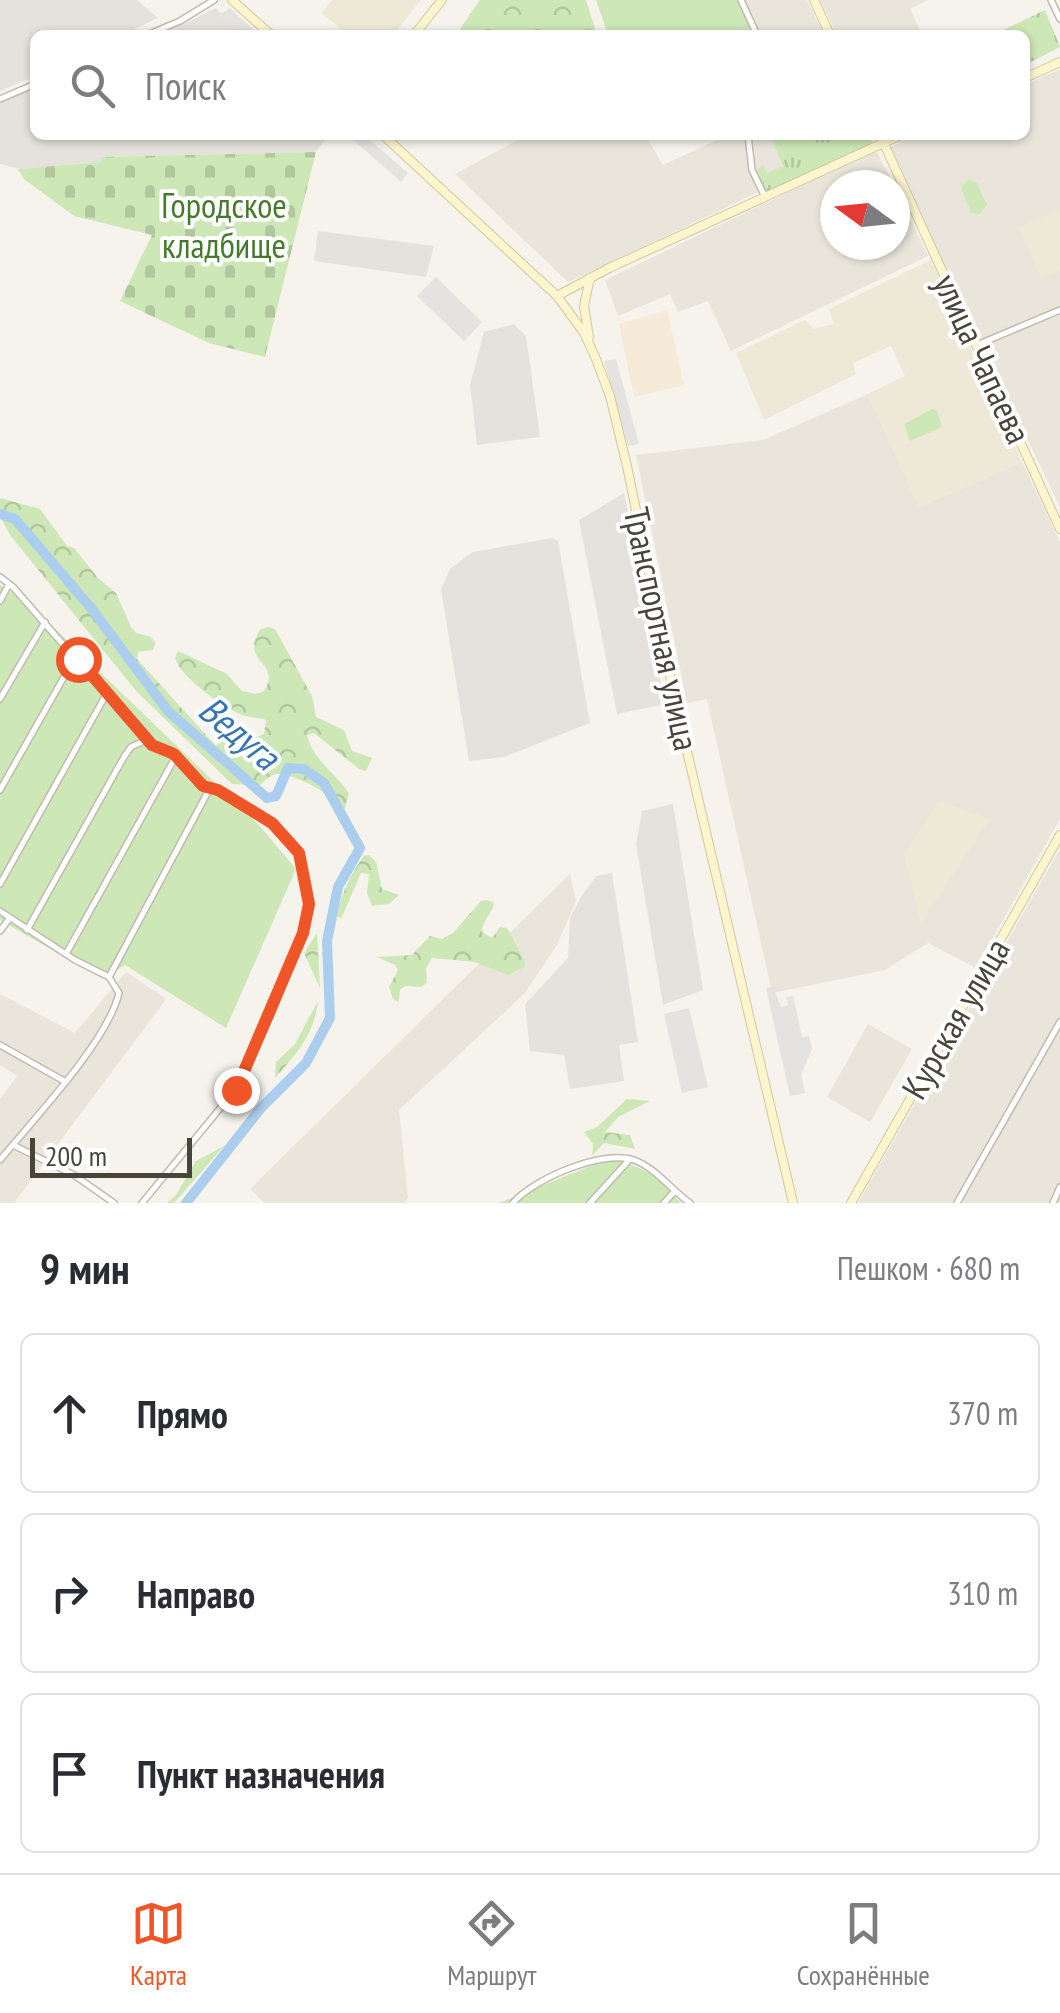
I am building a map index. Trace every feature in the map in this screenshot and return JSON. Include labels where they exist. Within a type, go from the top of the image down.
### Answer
[{"type":"street","points":[[159,30],[214,0]]},
{"type":"street","points":[[232,0],[265,30]]},
{"type":"street","points":[[418,30],[442,0]]},
{"type":"street","points":[[740,0],[755,30]]},
{"type":"street","points":[[814,0],[828,30]]},
{"type":"street","points":[[1052,0],[1060,18]]},
{"type":"street","points":[[1030,76],[1060,62]]},
{"type":"street","points":[[0,99],[30,86]]},
{"type":"street","name":"Транспортная улица","points":[[388,140],[557,296],[593,351],[610,396],[627,466],[681,728],[794,1203]]},
{"type":"street","points":[[749,140],[752,170],[766,198]]},
{"type":"street","points":[[557,296],[880,140]]},
{"type":"street","name":"улица Чапаева","points":[[882,140],[1060,529]]},
{"type":"street","points":[[590,278],[584,306],[593,351]]},
{"type":"street","points":[[977,346],[1060,310]]},
{"type":"street","points":[[0,578],[78,659],[146,740],[176,756],[195,780],[272,823],[299,853],[308,890],[307,916],[271,1014],[236,1090],[142,1203]]},
{"type":"street","points":[[0,601],[9,584]]},
{"type":"street","points":[[0,699],[44,622]]},
{"type":"street","points":[[0,790],[64,676],[78,659]]},
{"type":"street","points":[[0,884],[107,692]]},
{"type":"street","points":[[27,930],[124,757],[131,747],[146,740]]},
{"type":"street","points":[[66,954],[176,756]]},
{"type":"street","points":[[108,977],[210,788]]},
{"type":"street","name":"Курская улица","points":[[851,1203],[1060,835]]},
{"type":"street","points":[[0,911],[118,987],[114,1009],[64,1082],[0,1160]]},
{"type":"street","points":[[0,931],[9,919]]},
{"type":"street","points":[[957,1203],[1060,1022]]},
{"type":"street","points":[[0,1044],[64,1082]]},
{"type":"street","points":[[13,1144],[74,1174],[114,1203]]},
{"type":"street","points":[[513,1203],[523,1192],[610,1156],[642,1164],[690,1203]]},
{"type":"street","points":[[590,1203],[630,1159]]},
{"type":"street","points":[[1053,1203],[1060,1187]]},
{"type":"street","points":[[664,1203],[676,1190]]},
{"type":"shaded area","points":[[0,0],[137,0],[158,18],[133,30],[30,30],[30,78],[0,91]]},
{"type":"shaded area","points":[[332,0],[421,0],[397,30],[343,30],[321,13]]},
{"type":"shaded area","points":[[743,0],[807,0],[822,30],[757,30]]},
{"type":"shaded area","points":[[820,0],[927,0],[910,9],[920,30],[835,30]]},
{"type":"shaded area","points":[[216,8],[237,30],[170,30]]},
{"type":"shaded area","points":[[230,8],[254,30],[235,30],[219,15]]},
{"type":"shaded area","points":[[1060,69],[1060,507],[910,194],[910,170],[899,170],[888,148],[905,140],[1030,140],[1030,83]]},
{"type":"shaded area","points":[[30,86],[30,140],[324,140],[316,152],[102,157],[102,162],[18,169],[0,164],[0,98]]},
{"type":"shaded area","points":[[354,140],[370,140],[408,173],[401,182]]},
{"type":"shaded area","points":[[518,140],[648,140],[663,165],[717,140],[869,140],[568,282],[455,174]]},
{"type":"shaded area","points":[[876,150],[886,170],[834,170]]},
{"type":"shaded area","points":[[820,177],[820,260],[910,260],[910,219],[928,256],[731,351],[708,301],[678,312],[670,294],[618,316],[605,280]]},
{"type":"shaded area","points":[[1060,209],[1060,270],[1041,278],[1018,228]]},
{"type":"shaded area","points":[[318,231],[434,246],[426,277],[314,261]]},
{"type":"shaded area","points":[[931,260],[1022,462],[919,507],[868,394],[905,376],[891,346],[853,363],[856,374],[764,420],[736,353],[805,320],[813,329],[834,324],[829,309]]},
{"type":"shaded area","points":[[436,277],[482,322],[464,341],[417,296]]},
{"type":"shaded area","points":[[667,310],[684,385],[634,397],[619,324]]},
{"type":"shaded area","points":[[514,324],[526,336],[540,437],[477,445],[470,385],[484,332]]},
{"type":"shaded area","points":[[616,359],[639,444],[628,446],[604,361]]},
{"type":"shaded area","points":[[868,394],[919,507],[1022,462],[1060,542],[1060,819],[976,968],[928,943],[885,970],[772,993],[707,699],[687,703],[636,455],[763,440]]},
{"type":"shaded area","points":[[624,493],[665,704],[617,714],[579,520]]},
{"type":"shaded area","points":[[552,538],[558,541],[590,723],[505,757],[469,761],[441,589],[450,569],[473,552]]},
{"type":"shaded area","points":[[939,801],[990,819],[921,923],[904,854]]},
{"type":"shaded area","points":[[673,804],[703,990],[663,1005],[636,844],[642,811]]},
{"type":"shaded area","points":[[1060,849],[1060,1203],[858,1203]]},
{"type":"shaded area","points":[[612,873],[638,1042],[619,1045],[624,1081],[570,1089],[564,1055],[530,1051],[525,1004],[568,958],[570,918],[581,897],[596,876]]},
{"type":"shaded area","points":[[570,874],[576,901],[557,945],[524,994],[399,1110],[408,1198],[404,1203],[265,1203],[250,1189]]},
{"type":"shaded area","points":[[126,972],[166,999],[14,1203],[0,1203],[0,1099],[17,1076],[0,1065],[0,994],[75,1033]]},
{"type":"shaded area","points":[[773,987],[781,1007],[788,1005],[786,997],[793,996],[802,1037],[809,1036],[812,1049],[801,1074],[805,1093],[790,1096],[766,988]]},
{"type":"shaded area","points":[[689,1008],[708,1087],[682,1093],[664,1014]]},
{"type":"shaded area","points":[[868,1024],[912,1049],[870,1122],[827,1097]]},
{"type":"green space","points":[[480,0],[586,0],[595,30],[459,30]]},
{"type":"green space","points":[[596,0],[737,0],[752,30],[606,30]]},
{"type":"green space","points":[[1045,10],[1060,47],[1030,62],[1030,30],[1003,30]]},
{"type":"green space","points":[[772,140],[872,140],[871,146],[764,191],[754,172],[763,165],[767,173],[783,166]]},
{"type":"green space","name":"Городское кладбище","points":[[316,152],[265,357],[209,343],[120,301],[152,235],[74,216],[24,179],[18,169],[101,162],[101,157]]},
{"type":"green space","points":[[969,179],[977,183],[987,205],[978,215],[971,212],[961,188]]},
{"type":"green space","points":[[932,409],[937,411],[942,427],[910,441],[904,424]]},
{"type":"green space","points":[[0,498],[40,509],[67,546],[74,548],[116,593],[131,627],[155,643],[153,650],[138,652],[137,659],[216,746],[221,741],[214,720],[230,723],[257,737],[264,734],[266,720],[242,715],[204,691],[179,666],[175,658],[178,651],[227,674],[242,691],[256,694],[264,691],[268,674],[254,649],[255,641],[260,630],[275,629],[312,696],[316,717],[344,730],[352,751],[372,758],[366,771],[359,769],[314,733],[307,735],[319,759],[349,793],[344,813],[317,788],[282,774],[273,775],[260,785],[232,784],[137,692],[10,535],[0,516]]},
{"type":"green space","points":[[0,585],[26,601],[259,825],[296,869],[226,1028],[125,965],[103,979],[0,920]]},
{"type":"green space","points":[[369,855],[376,862],[382,889],[399,895],[389,904],[372,906],[367,893],[369,874],[361,873],[341,919],[337,916],[347,884],[364,856]]},
{"type":"green space","points":[[481,901],[494,903],[482,932],[492,938],[500,927],[507,928],[525,961],[524,967],[508,975],[475,962],[432,958],[426,968],[427,982],[422,987],[405,986],[400,990],[399,1002],[393,999],[389,987],[398,970],[377,957],[412,955],[430,936],[442,939],[453,933]]},
{"type":"green space","points":[[317,933],[320,988],[304,953]]},
{"type":"green space","points":[[318,1001],[309,1033],[275,1078],[276,1062],[295,1044]]},
{"type":"green space","points":[[627,1099],[650,1101],[618,1117],[605,1132],[630,1135],[635,1149],[604,1143],[592,1156],[593,1144],[584,1132],[597,1127]]},
{"type":"green space","points":[[224,1146],[174,1203],[167,1203],[196,1161]]},
{"type":"green space","points":[[608,1159],[651,1174],[682,1203],[499,1203]]},
{"type":"waterway","name":"Ведуга","points":[[0,514],[15,519],[91,608],[168,711],[267,798],[276,796],[288,768],[304,769],[324,783],[360,848],[338,887],[327,941],[330,1018],[306,1063],[261,1108],[186,1203]]},
{"type":"route","points":[[78,659],[152,745],[174,754],[203,786],[218,790],[272,823],[299,853],[309,904],[303,933],[236,1090]]}]
